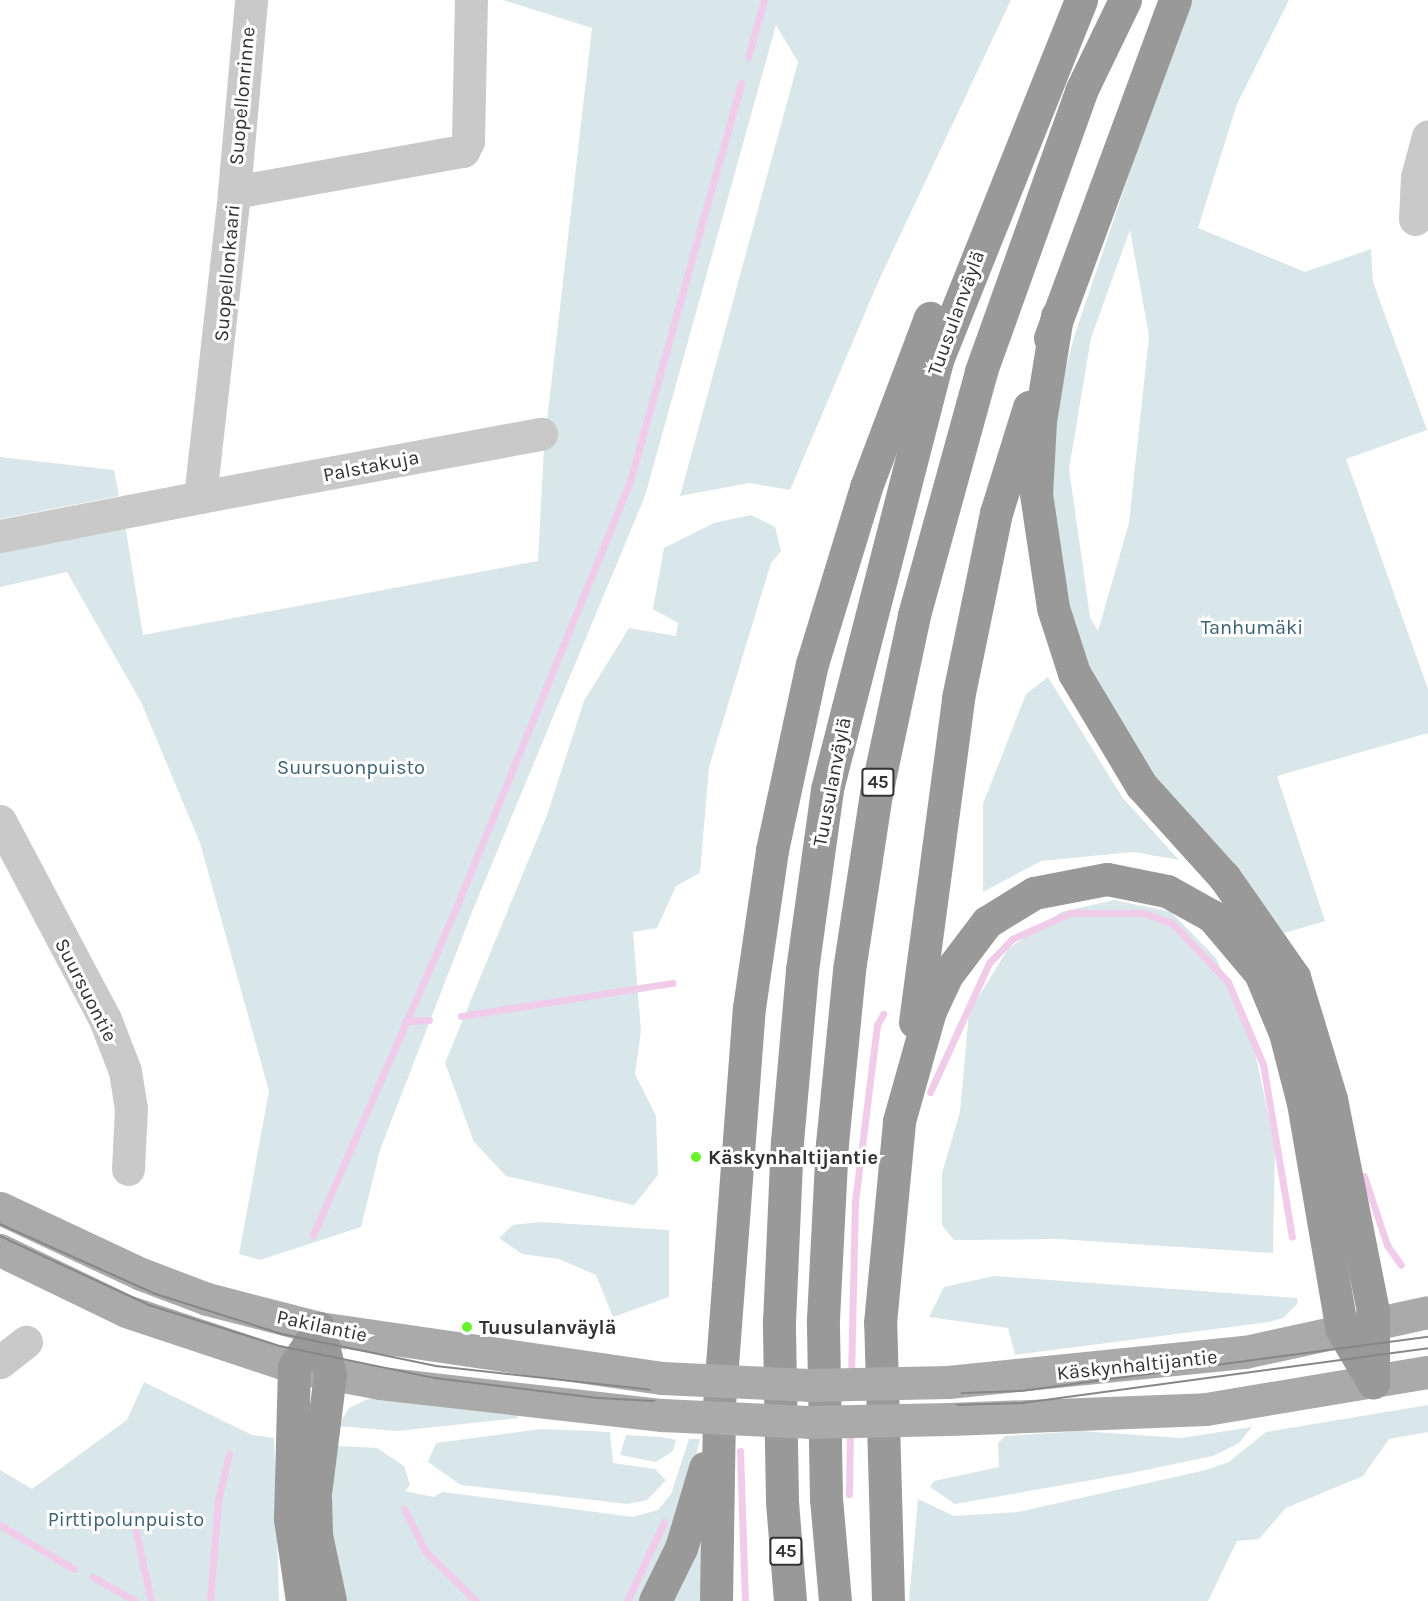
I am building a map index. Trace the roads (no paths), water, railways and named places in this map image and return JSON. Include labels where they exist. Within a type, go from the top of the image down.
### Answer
[{"type":"highway","name":"Tuusulanväylä","points":[[790,1601],[782,1501],[779,1322],[786,1164],[802,970],[827,789],[937,360],[1047,76],[1081,0]]},
{"type":"highway","name":"45","points":[[835,1601],[826,1499],[824,1319],[831,1168],[849,970],[876,794],[915,615],[981,371],[1081,91],[1125,0]]},
{"type":"highway","points":[[888,1601],[880,1323],[892,1171],[910,1074],[926,907],[958,698],[996,513],[1057,316],[1175,0]]},
{"type":"highway","points":[[716,1601],[719,1405],[749,1008],[772,850],[812,664],[866,487],[968,223],[1047,76]]},
{"type":"highway","points":[[1057,316],[1040,421],[1036,494],[1053,608],[1074,673],[1141,785],[1226,878],[1294,977],[1331,1099],[1375,1322],[1372,1382]]},
{"type":"highway","points":[[910,1074],[946,976],[987,922],[1015,903],[1056,885],[1107,879],[1137,882],[1190,901],[1235,939],[1260,973],[1285,1033],[1304,1103],[1342,1330],[1372,1382]]},
{"type":"highway","points":[[302,1601],[291,1519],[294,1366],[319,1328]]},
{"type":"highway","points":[[319,1328],[330,1374],[315,1496],[319,1566],[330,1601]]},
{"type":"highway","points":[[655,1601],[698,1500],[719,1405]]},
{"type":"main road","name":"Pakilantie","points":[[0,1208],[152,1278],[319,1328],[662,1378]]},
{"type":"main road","points":[[0,1250],[126,1311],[294,1366],[330,1374]]},
{"type":"main road","name":"Käskynhaltijantie","points":[[662,1378],[808,1385],[948,1382],[1176,1361],[1428,1312]]},
{"type":"main road","name":"Käskynhaltijantie","points":[[330,1374],[662,1415],[808,1422],[1186,1411],[1428,1372]]},
{"type":"street","name":"Suopellonrinne","points":[[234,192],[251,0]]},
{"type":"street","name":"Suopellonkaari","points":[[200,497],[234,192],[463,151],[468,141],[471,0]]},
{"type":"street","points":[[1415,219],[1417,177],[1428,136]]},
{"type":"street","name":"Palstakuja","points":[[200,497],[541,434]]},
{"type":"street","points":[[0,536],[200,497]]},
{"type":"street","name":"Suursuontie","points":[[0,821],[105,1019],[125,1071],[131,1108],[128,1169]]},
{"type":"street","points":[[0,1362],[26,1342]]},
{"type":"waterway","points":[[748,57],[764,0]]},
{"type":"waterway","points":[[313,1235],[456,908],[630,481],[741,83]]},
{"type":"waterway","points":[[930,1092],[989,963],[1012,939],[1070,913],[1143,913],[1172,923],[1228,982],[1263,1064],[1292,1237]]},
{"type":"waterway","points":[[461,1016],[672,983]]},
{"type":"waterway","points":[[851,1377],[855,1202],[877,1025],[883,1014]]},
{"type":"waterway","points":[[405,1021],[429,1020]]},
{"type":"waterway","points":[[1364,1176],[1387,1245],[1401,1265]]},
{"type":"waterway","points":[[849,1494],[850,1430]]},
{"type":"waterway","points":[[740,1451],[745,1601]]},
{"type":"waterway","points":[[210,1601],[218,1501],[229,1454]]},
{"type":"waterway","points":[[404,1509],[426,1552],[476,1601]]},
{"type":"waterway","points":[[132,1514],[151,1601]]},
{"type":"waterway","points":[[627,1601],[664,1522]]},
{"type":"waterway","points":[[0,1525],[74,1569]]},
{"type":"waterway","points":[[93,1577],[135,1601]]},
{"type":"tram line","points":[[0,1224],[156,1294],[282,1334],[436,1366],[662,1391],[855,1397],[1021,1391],[1428,1337]]},
{"type":"tram line","points":[[0,1236],[149,1305],[280,1346],[435,1378],[599,1398],[798,1409],[1023,1403],[1428,1348]]},
{"type":"place","name":"Käskynhaltijantie","points":[[696,1157]]},
{"type":"place","name":"Tuusulanväylä","points":[[467,1327]]},
{"type":"park label","name":"Tanhumäki","points":[[1252,627]]},
{"type":"park label","name":"Suursuonpuisto","points":[[351,767]]},
{"type":"park label","name":"Pirttipolunpuisto","points":[[126,1519]]}]
